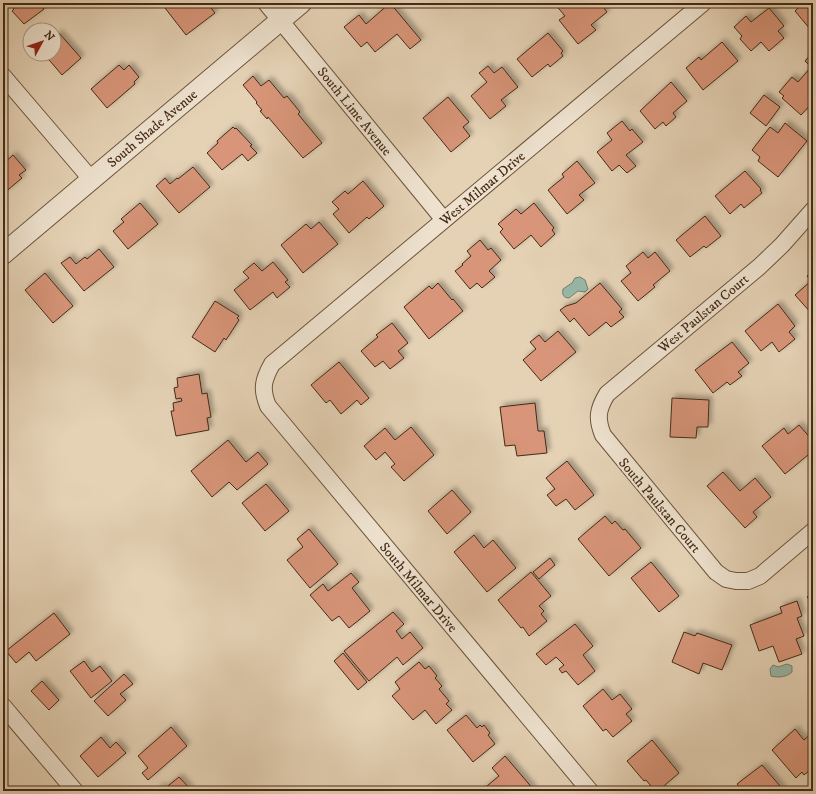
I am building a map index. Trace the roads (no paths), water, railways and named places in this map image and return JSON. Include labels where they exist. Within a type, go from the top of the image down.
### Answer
[{"type":"street","name":"South Lime Avenue","points":[[266,3],[444,220]]},
{"type":"street","name":"South Shade Avenue","points":[[3,254],[301,3]]},
{"type":"street","name":"West Milmar Drive","points":[[265,377],[272,364],[703,3]]},
{"type":"street","points":[[3,76],[91,179]]},
{"type":"street","name":"West Paulstan Court","points":[[598,417],[600,406],[607,394],[758,267],[782,245],[813,210]]},
{"type":"street","name":"South Milmar Drive","points":[[265,377],[263,386],[268,406],[590,791]]},
{"type":"street","name":"South Paulstan Court","points":[[598,417],[599,426],[603,435],[716,572],[726,579],[748,581],[760,576],[813,532]]},
{"type":"street","points":[[3,706],[75,791]]}]
